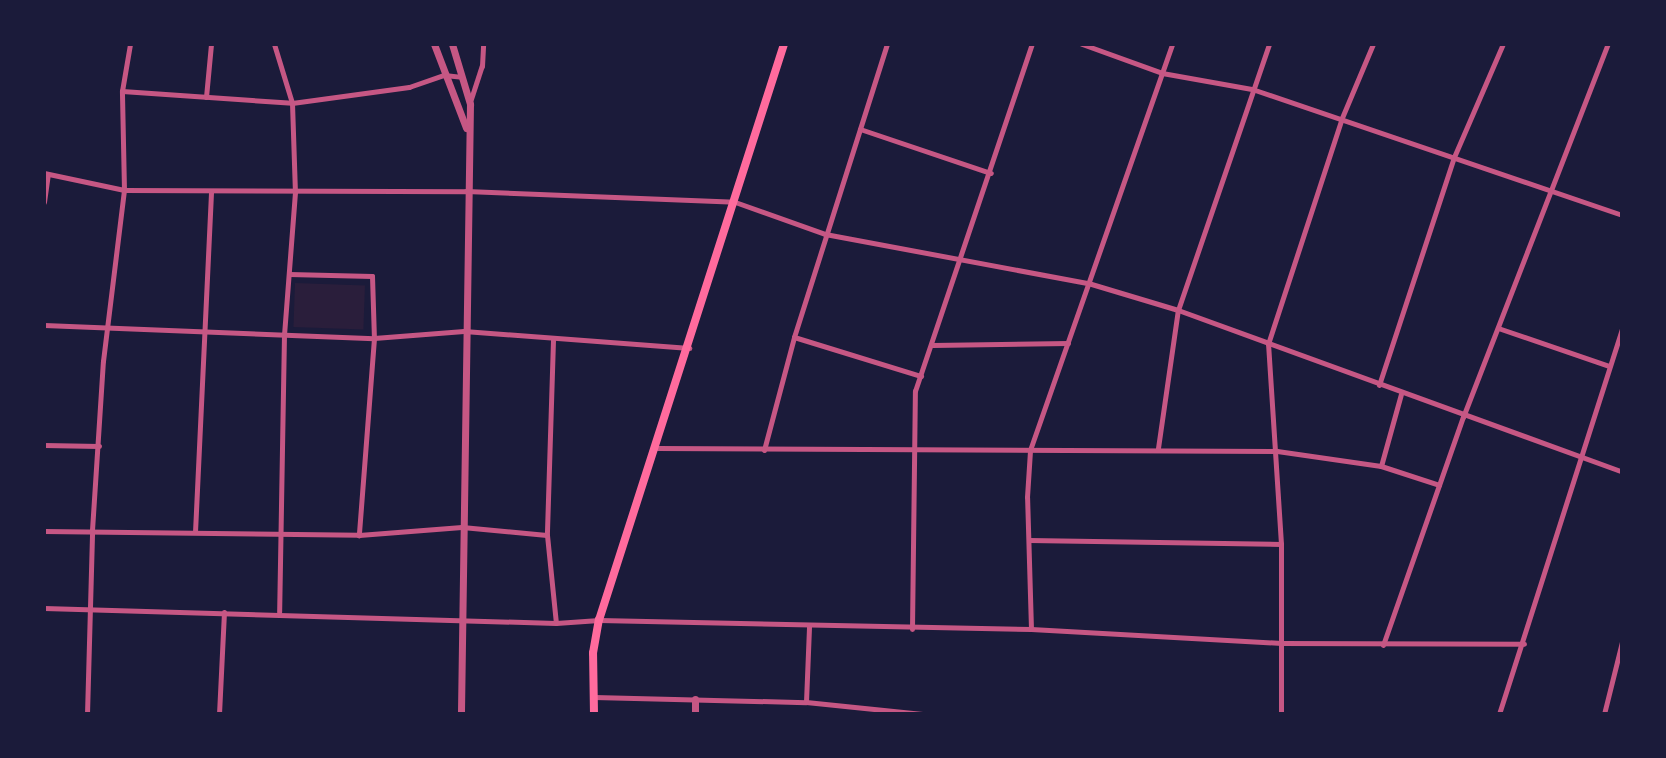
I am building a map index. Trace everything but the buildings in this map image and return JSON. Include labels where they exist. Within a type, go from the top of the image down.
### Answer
[{"type":"main road","points":[[594,714],[593,653],[599,620],[689,348],[783,44]]},
{"type":"street","points":[[87,714],[92,530],[106,329],[124,190],[122,91],[130,44]]},
{"type":"street","points":[[206,97],[211,44]]},
{"type":"street","points":[[274,44],[292,103],[295,192],[284,334],[278,532],[279,612]]},
{"type":"street","points":[[434,44],[467,129]]},
{"type":"street","points":[[452,44],[470,104]]},
{"type":"street","points":[[461,714],[467,129],[470,104],[482,66],[483,44]]},
{"type":"street","points":[[764,450],[825,234],[887,44]]},
{"type":"street","points":[[912,629],[912,450],[915,391],[991,173],[1032,44]]},
{"type":"street","points":[[1082,44],[1162,73],[1252,89],[1622,215]]},
{"type":"street","points":[[1031,629],[1030,450],[1172,44]]},
{"type":"street","points":[[1158,448],[1178,310],[1269,44]]},
{"type":"street","points":[[1280,714],[1281,544],[1268,344],[1341,120],[1373,44]]},
{"type":"street","points":[[1379,385],[1454,157],[1503,44]]},
{"type":"street","points":[[1383,645],[1463,416],[1545,202],[1554,190],[1608,44]]},
{"type":"street","points":[[122,91],[292,103],[408,88],[444,75],[462,77]]},
{"type":"street","points":[[860,129],[991,173]]},
{"type":"street","points":[[44,202],[46,173],[124,190],[466,191],[735,202],[825,234],[961,257],[1088,283],[1178,310],[1401,394],[1579,453],[1622,472]]},
{"type":"street","points":[[195,532],[211,192]]},
{"type":"street","points":[[289,274],[372,276],[374,338],[359,535]]},
{"type":"street","points":[[44,325],[374,338],[464,331],[553,340],[689,348]]},
{"type":"street","points":[[1498,328],[1609,366]]},
{"type":"street","points":[[1499,714],[1524,644],[1579,453],[1622,328]]},
{"type":"street","points":[[794,337],[920,376]]},
{"type":"street","points":[[553,340],[547,535],[556,623]]},
{"type":"street","points":[[932,345],[1068,343]]},
{"type":"street","points":[[1381,466],[1401,394]]},
{"type":"street","points":[[44,445],[99,446]]},
{"type":"street","points":[[657,448],[1158,448],[1277,451],[1381,466],[1439,485]]},
{"type":"street","points":[[44,531],[359,535],[462,527],[547,535]]},
{"type":"street","points":[[1029,540],[1281,544]]},
{"type":"street","points":[[44,608],[279,612],[556,623],[599,620],[912,629],[1031,629],[1282,643],[1524,644]]},
{"type":"street","points":[[219,714],[224,612]]},
{"type":"street","points":[[806,702],[809,626]]},
{"type":"street","points":[[1604,714],[1622,642]]},
{"type":"street","points":[[594,697],[806,702],[922,714]]},
{"type":"street","points":[[695,699],[695,714]]},
{"type":"shaded area","points":[[295,283],[365,285],[363,329],[293,327]]}]
